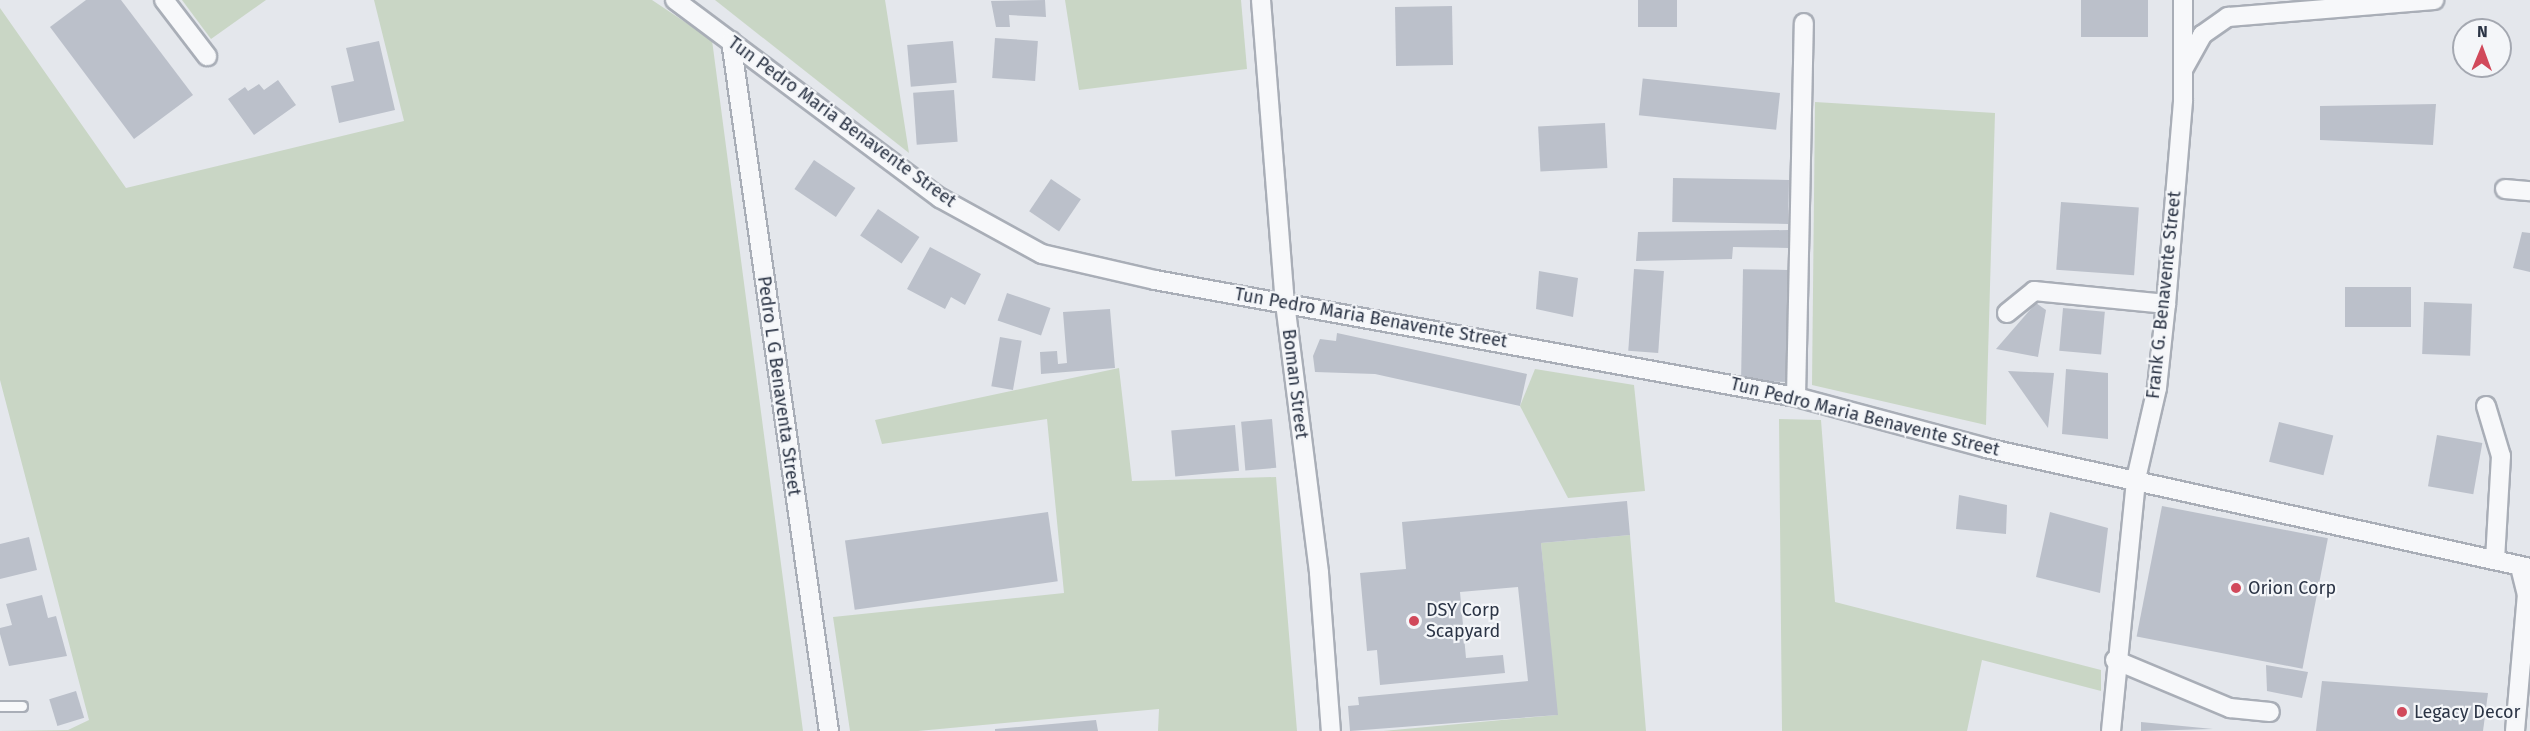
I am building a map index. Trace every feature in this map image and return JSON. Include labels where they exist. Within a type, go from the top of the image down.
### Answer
[{"type":"street","points":[[164,0],[207,56]]},
{"type":"street","name":"Tun Pedro Maria Benavente Street","points":[[675,0],[940,198],[1042,254],[1285,303],[1796,397],[1986,448],[2136,479],[2495,559],[2525,568]]},
{"type":"street","name":"Boman Street","points":[[1262,0],[1285,303],[1319,573],[1331,731]]},
{"type":"street","name":"Frank G. Benavente Street","points":[[2111,731],[2115,660],[2136,479],[2157,388],[2166,304],[2182,73],[2183,0]]},
{"type":"street","points":[[2182,73],[2202,35],[2228,17],[2372,3],[2434,0]]},
{"type":"street","points":[[1796,397],[1804,23]]},
{"type":"street","name":"Pedro L G Benaventa Street","points":[[731,40],[829,731]]},
{"type":"street","points":[[2505,189],[2530,191]]},
{"type":"street","points":[[2007,313],[2034,291],[2166,304]]},
{"type":"street","points":[[2486,406],[2501,456],[2495,559]]},
{"type":"street","points":[[2515,731],[2527,595],[2525,568]]},
{"type":"street","points":[[2115,660],[2230,708],[2270,712]]},
{"type":"lane","points":[[0,706],[22,706]]},
{"type":"green space","points":[[182,0],[266,0],[211,39]]},
{"type":"green space","points":[[374,0],[652,0],[712,40],[803,731],[0,731],[68,730],[89,720],[0,380],[0,8],[126,188],[404,121]]},
{"type":"green space","points":[[715,0],[885,0],[909,153]]},
{"type":"green space","points":[[1065,0],[1241,0],[1247,69],[1079,90]]},
{"type":"green space","points":[[1815,102],[1995,113],[1986,425],[1812,385]]},
{"type":"green space","points":[[1119,368],[1132,481],[1276,477],[1297,731],[1158,731],[1159,709],[918,731],[850,731],[833,617],[1064,593],[1047,419],[882,444],[875,420]]},
{"type":"green space","points":[[1535,369],[1634,385],[1645,491],[1568,498],[1520,406]]},
{"type":"green space","points":[[1779,419],[1821,420],[1835,602],[2101,670],[2101,691],[1982,660],[1967,731],[1782,731]]},
{"type":"green space","points":[[1630,535],[1646,731],[1383,731],[1557,715],[1541,543]]},
{"type":"building","points":[[86,0],[121,0],[193,95],[134,139],[50,27]]},
{"type":"building","points":[[1045,0],[1046,17],[1009,15],[1010,27],[996,27],[991,1]]},
{"type":"building","points":[[1638,0],[1677,0],[1677,27],[1638,27]]},
{"type":"building","points":[[2081,0],[2148,0],[2148,37],[2081,37]]},
{"type":"building","points":[[1452,6],[1453,65],[1396,66],[1395,7]]},
{"type":"building","points":[[995,38],[1038,41],[1035,81],[992,78]]},
{"type":"building","points":[[379,41],[395,110],[339,123],[331,86],[354,81],[346,48]]},
{"type":"building","points":[[953,41],[957,83],[911,87],[907,45]]},
{"type":"building","points":[[1643,79],[1780,93],[1776,130],[1639,115]]},
{"type":"building","points":[[278,80],[296,105],[254,135],[228,99],[245,87],[248,91],[259,84],[264,90]]},
{"type":"building","points":[[954,90],[958,142],[917,145],[913,93]]},
{"type":"building","points":[[2436,104],[2433,145],[2320,140],[2320,106]]},
{"type":"building","points":[[1605,123],[1607,168],[1540,171],[1538,127]]},
{"type":"building","points":[[814,160],[855,188],[836,217],[794,189]]},
{"type":"building","points":[[1673,178],[1789,180],[1788,224],[1672,222]]},
{"type":"building","points":[[1051,179],[1081,199],[1059,231],[1029,211]]},
{"type":"building","points":[[2061,202],[2139,207],[2134,275],[2056,270]]},
{"type":"building","points":[[878,209],[919,237],[902,263],[860,236]]},
{"type":"building","points":[[1789,230],[1789,248],[1733,247],[1732,259],[1636,261],[1638,232]]},
{"type":"building","points":[[2522,232],[2530,233],[2530,272],[2513,268]]},
{"type":"building","points":[[930,247],[981,274],[965,305],[951,297],[945,309],[907,289]]},
{"type":"building","points":[[1634,269],[1664,271],[1658,353],[1628,351]]},
{"type":"building","points":[[1743,269],[1789,270],[1787,382],[1741,381]]},
{"type":"building","points":[[1539,271],[1578,278],[1573,317],[1536,309]]},
{"type":"building","points":[[2345,287],[2411,287],[2411,327],[2345,327]]},
{"type":"building","points":[[1007,293],[1050,308],[1041,335],[998,320]]},
{"type":"building","points":[[2424,302],[2472,304],[2470,356],[2422,354]]},
{"type":"building","points":[[2036,303],[2046,310],[2038,357],[1996,349]]},
{"type":"building","points":[[2063,308],[2105,312],[2101,354],[2059,351]]},
{"type":"building","points":[[1110,309],[1115,368],[1041,374],[1040,352],[1057,351],[1058,364],[1067,363],[1063,312]]},
{"type":"building","points":[[1337,333],[1527,374],[1520,406],[1375,374],[1315,372],[1313,356],[1320,339],[1336,341]]},
{"type":"building","points":[[1000,337],[1022,341],[1013,390],[991,386]]},
{"type":"building","points":[[2066,369],[2108,373],[2108,439],[2062,434]]},
{"type":"building","points":[[2008,371],[2054,373],[2048,428]]},
{"type":"building","points":[[1272,419],[1276,468],[1245,471],[1241,422]]},
{"type":"building","points":[[2279,422],[2333,436],[2323,475],[2269,462]]},
{"type":"building","points":[[1235,425],[1239,471],[1175,476],[1171,431]]},
{"type":"building","points":[[2437,435],[2482,443],[2473,494],[2428,486]]},
{"type":"building","points":[[1959,495],[2007,505],[2006,534],[1956,529]]},
{"type":"building","name":"DSY Corp Scapyard","points":[[1627,501],[1630,535],[1541,543],[1558,715],[1350,731],[1348,706],[1359,705],[1358,697],[1528,681],[1518,587],[1460,592],[1466,658],[1503,655],[1505,673],[1380,685],[1377,650],[1367,651],[1360,573],[1406,569],[1402,522]]},
{"type":"building","name":"Orion Corp","points":[[2162,506],[2328,538],[2303,669],[2137,637]]},
{"type":"building","points":[[1048,512],[1058,581],[855,610],[845,541]]},
{"type":"building","points":[[2050,512],[2108,528],[2100,593],[2036,577]]},
{"type":"building","points":[[29,537],[37,570],[0,579],[0,544]]},
{"type":"building","points":[[42,595],[48,618],[56,616],[67,656],[9,666],[0,634],[0,628],[12,625],[6,604]]},
{"type":"building","points":[[2266,665],[2308,672],[2302,698],[2267,691]]},
{"type":"building","name":"Legacy Decor","points":[[2322,681],[2488,693],[2483,731],[2316,731]]},
{"type":"building","points":[[76,691],[84,718],[57,726],[49,699]]},
{"type":"building","points":[[1096,720],[1098,731],[995,731],[995,729]]},
{"type":"building","points":[[2141,722],[2213,729],[2141,731]]},
{"type":"place","name":"Orion Corp","points":[[2236,588]]},
{"type":"place","name":"DSY Corp Scapyard","points":[[1414,621]]},
{"type":"place","name":"Legacy Decor","points":[[2402,712]]}]
